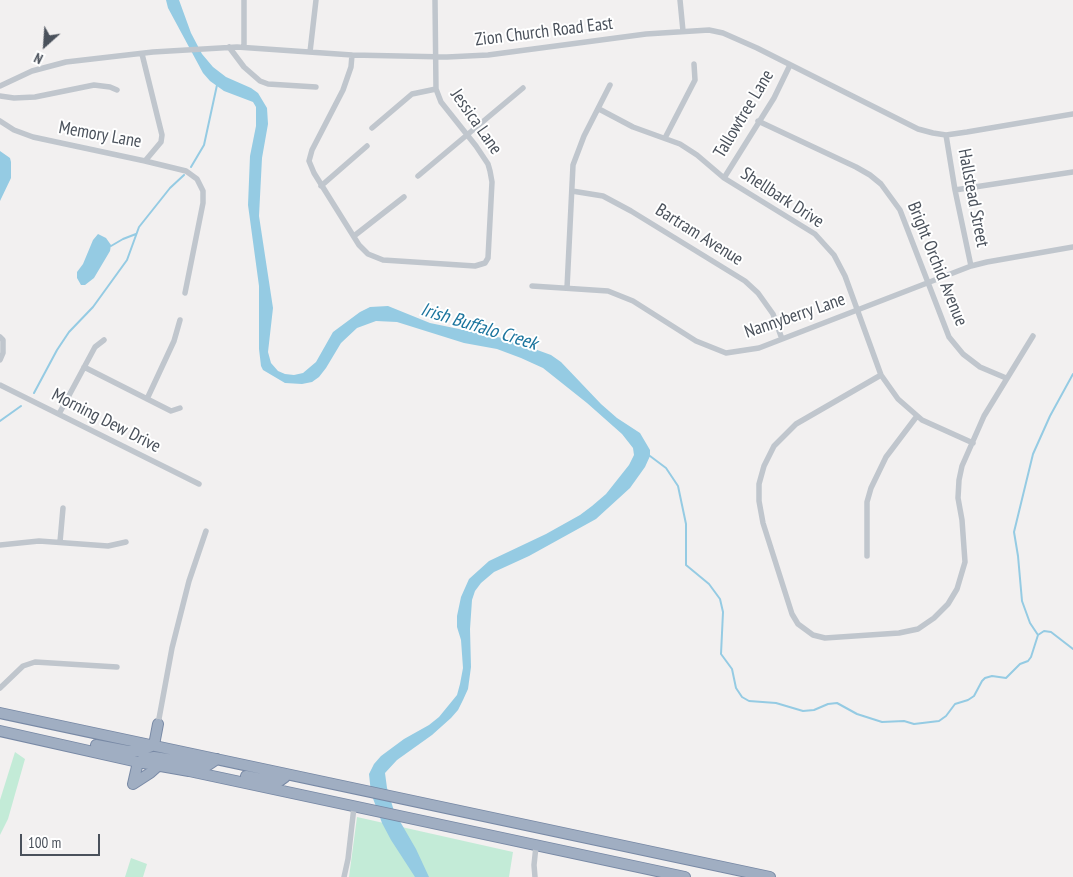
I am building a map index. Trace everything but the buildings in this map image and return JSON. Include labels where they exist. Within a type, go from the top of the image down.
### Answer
[{"type":"highway","points":[[0,713],[770,877]]},
{"type":"highway","points":[[0,720],[28,726],[34,720]]},
{"type":"highway","points":[[139,742],[158,724]]},
{"type":"highway","points":[[154,746],[158,724]]},
{"type":"highway","points":[[0,731],[138,762],[685,877]]},
{"type":"highway","points":[[80,748],[85,743],[128,752],[154,746]]},
{"type":"highway","points":[[138,762],[154,757],[208,765],[217,759]]},
{"type":"highway","points":[[138,762],[133,784],[159,765]]},
{"type":"highway","points":[[235,781],[241,776],[278,782],[285,777],[285,774]]},
{"type":"street","points":[[244,0],[244,47]]},
{"type":"street","points":[[310,52],[316,0]]},
{"type":"street","name":"Jessica Lane","points":[[354,236],[359,245],[368,254],[383,260],[475,266],[485,263],[488,258],[492,182],[490,171],[488,164],[441,102],[436,89],[435,0]]},
{"type":"street","points":[[680,0],[683,31]]},
{"type":"street","name":"Zion Church Road East","points":[[0,86],[32,71],[50,66],[74,61],[153,52],[244,47],[352,56],[488,56],[579,42],[709,30],[722,33],[790,65],[918,129],[946,135],[1073,114]]},
{"type":"street","points":[[229,47],[244,67],[260,81],[268,84],[316,88]]},
{"type":"street","name":"Memory Lane","points":[[0,122],[14,130],[40,139],[145,160],[161,142],[162,135],[142,54]]},
{"type":"street","points":[[352,56],[351,67],[343,90],[312,150],[310,166],[354,236],[404,197]]},
{"type":"street","points":[[665,138],[695,80],[694,64]]},
{"type":"street","name":"Tallowtree Lane","points":[[724,178],[774,98],[790,65]]},
{"type":"street","points":[[0,96],[14,98],[35,97],[94,85],[117,90]]},
{"type":"street","points":[[567,288],[573,165],[584,136],[610,85]]},
{"type":"street","points":[[418,176],[523,88]]},
{"type":"street","points":[[372,128],[412,94],[436,89]]},
{"type":"street","name":"Shellbark Drive","points":[[599,108],[633,127],[680,144],[697,155],[724,178],[815,234],[834,255],[858,310],[882,375],[898,399],[917,416],[935,427],[973,443]]},
{"type":"street","name":"Bright Orchid Avenue","points":[[758,121],[856,167],[881,184],[900,210],[950,337],[963,354],[980,367],[1006,378]]},
{"type":"street","name":"Hallstead Street","points":[[946,135],[971,266]]},
{"type":"street","points":[[321,186],[367,146]]},
{"type":"street","points":[[145,160],[186,171],[197,179],[203,191],[204,203],[184,293]]},
{"type":"street","points":[[955,190],[1073,172]]},
{"type":"street","name":"Bartram Avenue","points":[[572,191],[603,196],[631,210],[745,281],[758,293],[773,314],[782,339]]},
{"type":"street","name":"Nannyberry Lane","points":[[532,286],[608,290],[634,301],[696,341],[726,352],[759,348],[971,266],[1073,247]]},
{"type":"street","points":[[147,399],[174,341],[180,320]]},
{"type":"street","points":[[882,375],[796,424],[774,446],[764,466],[759,484],[759,501],[763,523],[792,614],[798,624],[805,630],[813,635],[825,638],[899,633],[918,629],[934,618],[948,604],[957,589],[965,562],[962,520],[958,498],[962,466],[984,416],[1033,336]]},
{"type":"street","points":[[0,337],[3,340],[4,353],[0,360]]},
{"type":"street","points":[[59,414],[94,347],[104,340]]},
{"type":"street","points":[[84,367],[171,411],[180,408]]},
{"type":"street","name":"Morning Dew Drive","points":[[0,385],[199,484]]},
{"type":"street","points":[[867,556],[868,502],[871,488],[886,457],[917,416]]},
{"type":"street","points":[[60,542],[63,508]]},
{"type":"street","points":[[158,724],[176,629],[206,531]]},
{"type":"street","points":[[0,545],[39,541],[108,546],[126,542]]},
{"type":"street","points":[[0,688],[22,666],[35,662],[117,667]]},
{"type":"street","points":[[344,877],[354,807]]},
{"type":"street","points":[[535,877],[536,846]]},
{"type":"green space","points":[[15,752],[25,759],[8,819],[0,835],[0,800]]},
{"type":"green space","points":[[357,817],[513,852],[509,877],[349,877]]},
{"type":"green space","points":[[131,858],[147,864],[143,877],[125,877]]},
{"type":"water","points":[[166,0],[179,0],[191,33],[202,54],[213,67],[226,77],[258,93],[267,108],[268,124],[262,158],[259,216],[273,308],[268,352],[271,363],[278,371],[294,375],[303,373],[316,362],[333,332],[370,307],[388,306],[430,323],[507,339],[551,355],[561,362],[601,404],[617,418],[640,433],[650,450],[650,456],[645,467],[630,488],[596,519],[529,556],[494,572],[475,591],[472,600],[470,629],[471,667],[468,689],[463,700],[451,718],[432,735],[397,760],[385,773],[387,788],[394,811],[416,849],[429,877],[415,877],[391,840],[382,823],[371,793],[369,774],[381,756],[439,717],[457,695],[463,668],[457,616],[461,597],[469,579],[489,561],[546,534],[592,506],[606,494],[629,465],[634,455],[633,448],[622,434],[543,368],[497,349],[464,343],[397,322],[376,321],[357,328],[341,343],[326,368],[312,382],[302,384],[285,383],[263,370],[259,349],[259,286],[248,205],[250,156],[256,126],[256,107],[253,102],[224,91],[210,81],[203,73],[168,8]]},
{"type":"water","points":[[0,151],[10,158],[11,178],[0,201]]},
{"type":"water","points":[[98,234],[106,238],[111,245],[110,251],[94,278],[85,285],[81,285],[77,278],[77,272]]},
{"type":"waterway","points":[[191,167],[204,145],[217,85]]},
{"type":"waterway","points":[[34,393],[69,332],[93,307],[127,260],[139,227],[170,188],[184,175]]},
{"type":"waterway","points":[[111,246],[136,234]]},
{"type":"waterway","points":[[650,456],[666,468],[678,486],[686,524],[686,565],[709,584],[720,599],[723,612],[721,654],[732,669],[736,688],[742,697],[749,701],[776,703],[803,711],[814,710],[828,704],[837,703],[857,714],[882,722],[904,721],[914,724],[939,721],[946,716],[955,704],[974,696],[985,678],[992,676],[1006,678],[1020,664],[1028,661],[1031,657],[1038,635],[1030,623],[1022,601],[1014,532],[1033,454],[1050,416],[1073,374]]},
{"type":"waterway","points":[[0,421],[21,406]]},
{"type":"waterway","points":[[1038,635],[1044,631],[1051,632],[1073,649]]},
{"type":"water label","name":"Irish Buffalo Creek","points":[[479,327]]}]
